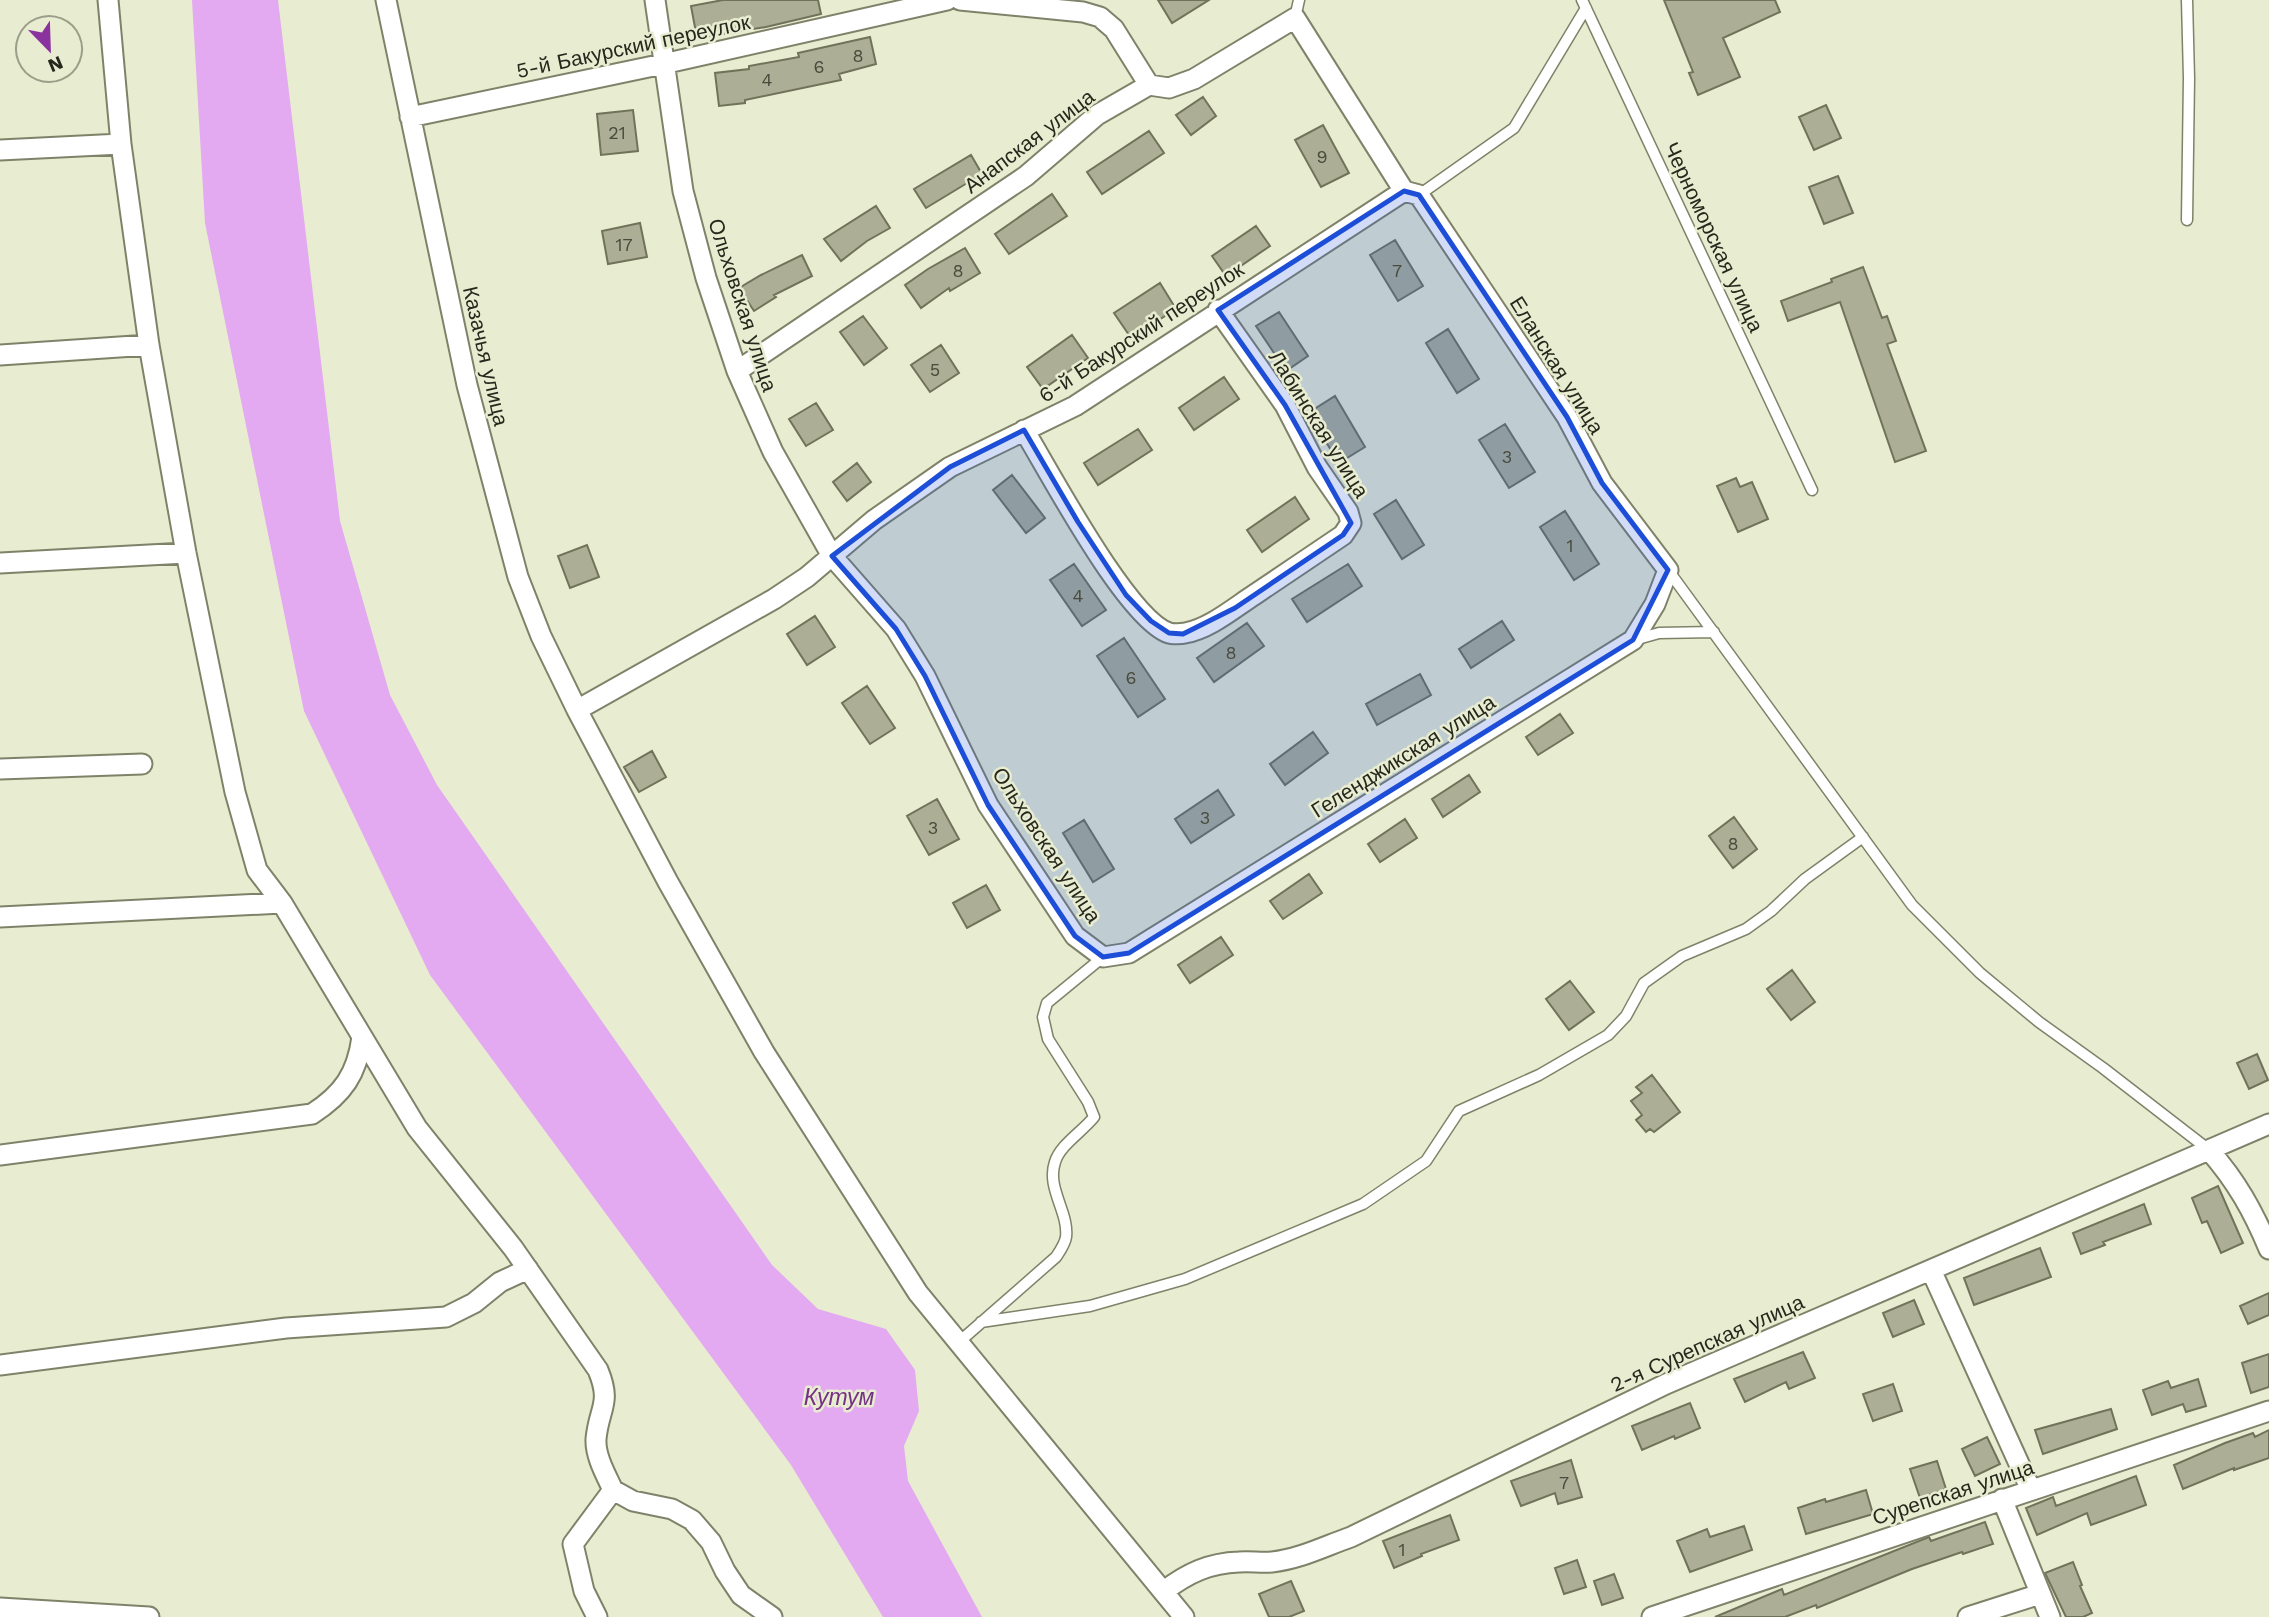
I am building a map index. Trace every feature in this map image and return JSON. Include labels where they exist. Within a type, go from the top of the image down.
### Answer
[{"type":"street","points":[[108,0],[121,144],[149,345],[186,553],[235,792],[257,870],[282,903],[417,1128],[528,1269],[598,1370],[606,1388],[596,1439],[598,1456],[613,1490],[633,1501],[673,1509],[692,1520],[711,1542],[724,1571],[741,1595],[772,1617]]},
{"type":"street","name":"Казачья улица","points":[[386,0],[467,385],[518,577],[541,636],[577,710],[667,882],[764,1052],[911,1282],[1184,1617]]},
{"type":"street","name":"Ольховская улица","points":[[655,0],[683,191],[706,278],[737,370],[773,452],[832,556],[896,629],[925,676],[988,805],[1075,936],[1104,957]]},
{"type":"street","name":"5-й Бакурский переулок","points":[[410,117],[947,0]]},
{"type":"street","points":[[960,0],[1083,12],[1100,17],[1114,29],[1149,85]]},
{"type":"street","name":"Анапская улица","points":[[737,370],[1026,176],[1097,115],[1149,85],[1169,88],[1194,79],[1297,9],[1411,193]]},
{"type":"street","points":[[0,150],[121,144]]},
{"type":"street","name":"6-й Бакурский переулок","points":[[577,710],[775,599],[874,520],[950,467],[1075,406],[1218,310],[1411,193]]},
{"type":"street","name":"Еланская улица","points":[[1411,193],[1567,417],[1602,483],[1668,570]]},
{"type":"street","name":"Лабинская улица","points":[[1024,430],[1126,595],[1151,621],[1168,633],[1183,634],[1200,629],[1235,608],[1343,535],[1351,523],[1348,512],[1317,467],[1284,405],[1218,310]]},
{"type":"street","points":[[0,355],[149,345]]},
{"type":"street","points":[[0,563],[186,553]]},
{"type":"street","name":"Геленджикская улица","points":[[1104,957],[1129,953],[1633,640],[1656,604],[1668,570]]},
{"type":"street","points":[[0,769],[142,764]]},
{"type":"street","points":[[0,917],[282,903]]},
{"type":"street","points":[[0,1155],[312,1114],[332,1101],[348,1080],[359,1060],[362,1037]]},
{"type":"street","name":"2-я Сурепская улица","points":[[1164,1591],[1185,1575],[1210,1565],[1272,1562],[1304,1555],[1351,1536],[1666,1384],[2269,1124]]},
{"type":"street","points":[[2209,1150],[2232,1175],[2253,1211],[2269,1249]]},
{"type":"street","points":[[0,1365],[286,1328],[446,1317],[474,1303],[500,1282],[528,1269]]},
{"type":"street","points":[[1931,1270],[2031,1490]]},
{"type":"street","name":"Сурепская улица","points":[[1652,1617],[2269,1412]]},
{"type":"street","points":[[597,1617],[584,1591],[573,1544],[613,1490]]},
{"type":"street","points":[[2002,1499],[2050,1617]]},
{"type":"street","points":[[1968,1617],[2040,1594]]},
{"type":"street","points":[[0,1608],[149,1617]]},
{"type":"lane","points":[[2187,0],[2187,220]]},
{"type":"lane","points":[[1411,193],[1514,128],[1584,4]]},
{"type":"lane","name":"Черноморская улица","points":[[1584,4],[1812,490]]},
{"type":"lane","points":[[1668,570],[1912,905],[1980,973],[2039,1022],[2209,1150]]},
{"type":"lane","points":[[1633,640],[1659,633],[1714,632]]},
{"type":"lane","points":[[981,1322],[1090,1306],[1185,1279],[1363,1203],[1426,1161],[1459,1111],[1539,1075],[1608,1035],[1626,1016],[1644,983],[1682,956],[1746,929],[1863,837]]},
{"type":"lane","points":[[959,1342],[1056,1257],[1066,1240],[1065,1222],[1053,1182],[1054,1164],[1060,1151],[1083,1131],[1094,1117],[1088,1102],[1048,1039],[1043,1017],[1047,1003],[1104,957]]},
{"type":"highlighted area","points":[[1404,191],[1419,195],[1567,417],[1602,483],[1668,570],[1633,640],[1129,953],[1103,957],[1075,936],[988,805],[925,676],[896,629],[832,556],[950,467],[1024,430],[1078,522],[1126,595],[1151,621],[1169,633],[1183,634],[1235,608],[1343,535],[1351,523],[1285,405],[1218,310]]},
{"type":"water","name":"Кутум","points":[[192,0],[278,0],[340,521],[390,695],[437,785],[772,1265],[818,1309],[886,1329],[915,1370],[919,1411],[904,1446],[908,1481],[982,1617],[883,1617],[791,1465],[430,975],[304,711],[205,223]]},
{"type":"building","points":[[723,0],[818,0],[821,14],[766,27],[697,38],[691,6]]},
{"type":"building","points":[[1158,0],[1209,0],[1172,23]]},
{"type":"building","points":[[1664,0],[1775,0],[1780,12],[1723,38],[1740,77],[1698,95],[1689,73],[1693,72]]},
{"type":"building","points":[[870,37],[876,64],[839,74],[841,80],[745,100],[745,103],[719,106],[715,73],[749,69],[749,66],[799,57],[798,53]]},
{"type":"building","points":[[1203,97],[1216,116],[1191,135],[1176,115]]},
{"type":"building","points":[[1826,105],[1841,138],[1814,150],[1799,117]]},
{"type":"building","points":[[633,110],[638,151],[601,155],[597,114]]},
{"type":"building","points":[[1323,125],[1349,173],[1321,187],[1295,140]]},
{"type":"building","points":[[1149,131],[1164,153],[1102,194],[1087,172]]},
{"type":"building","points":[[971,155],[982,174],[926,208],[914,189]]},
{"type":"building","points":[[1838,176],[1853,213],[1824,224],[1809,187]]},
{"type":"building","points":[[1052,194],[1067,216],[1009,254],[995,234]]},
{"type":"building","points":[[876,206],[890,228],[841,261],[824,239]]},
{"type":"building","points":[[640,223],[647,257],[608,264],[602,231]]},
{"type":"building","points":[[1256,226],[1270,246],[1226,276],[1212,256]]},
{"type":"building","points":[[1395,240],[1423,286],[1398,301],[1370,255]]},
{"type":"building","points":[[965,248],[980,273],[950,291],[949,288],[921,308],[905,285]]},
{"type":"building","points":[[802,255],[812,276],[774,295],[776,297],[754,311],[739,288]]},
{"type":"building","points":[[1863,267],[1882,318],[1887,316],[1896,341],[1887,344],[1926,451],[1895,462],[1840,302],[1788,321],[1781,301]]},
{"type":"building","points":[[1160,283],[1176,309],[1131,338],[1114,313]]},
{"type":"building","points":[[1279,312],[1308,356],[1286,371],[1256,326]]},
{"type":"building","points":[[863,316],[887,348],[864,365],[840,332]]},
{"type":"building","points":[[1448,329],[1479,379],[1457,393],[1426,343]]},
{"type":"building","points":[[1072,335],[1088,358],[1043,389],[1027,367]]},
{"type":"building","points":[[941,345],[959,373],[930,392],[911,365]]},
{"type":"building","points":[[1224,377],[1239,399],[1194,430],[1179,408]]},
{"type":"building","points":[[1335,396],[1365,447],[1339,463],[1308,413]]},
{"type":"building","points":[[816,403],[833,430],[806,446],[789,419]]},
{"type":"building","points":[[1505,424],[1535,472],[1509,488],[1479,440]]},
{"type":"building","points":[[1138,429],[1152,450],[1098,485],[1084,463]]},
{"type":"building","points":[[857,463],[871,482],[847,501],[833,482]]},
{"type":"building","points":[[1012,475],[1045,518],[1026,533],[993,490]]},
{"type":"building","points":[[1736,478],[1740,487],[1752,482],[1768,519],[1738,532],[1717,486]]},
{"type":"building","points":[[1295,497],[1309,519],[1262,552],[1247,530]]},
{"type":"building","points":[[1396,500],[1424,545],[1402,559],[1374,514]]},
{"type":"building","points":[[1565,511],[1599,564],[1574,580],[1540,527]]},
{"type":"building","points":[[587,545],[599,577],[570,588],[558,556]]},
{"type":"building","points":[[1074,564],[1106,610],[1082,626],[1050,580]]},
{"type":"building","points":[[1348,564],[1362,586],[1307,622],[1292,599]]},
{"type":"building","points":[[815,616],[835,647],[807,665],[787,634]]},
{"type":"building","points":[[1502,621],[1514,640],[1471,668],[1459,649]]},
{"type":"building","points":[[1247,623],[1264,646],[1214,682],[1197,658]]},
{"type":"building","points":[[1124,638],[1165,699],[1138,717],[1097,656]]},
{"type":"building","points":[[1420,674],[1431,695],[1377,725],[1366,704]]},
{"type":"building","points":[[867,686],[895,728],[870,744],[842,703]]},
{"type":"building","points":[[1560,714],[1573,733],[1538,755],[1526,737]]},
{"type":"building","points":[[1313,732],[1328,753],[1285,785],[1270,764]]},
{"type":"building","points":[[652,751],[666,777],[639,792],[624,767]]},
{"type":"building","points":[[1469,775],[1480,792],[1443,817],[1432,799]]},
{"type":"building","points":[[1218,790],[1234,815],[1191,843],[1175,819]]},
{"type":"building","points":[[937,799],[959,839],[929,855],[907,816]]},
{"type":"building","points":[[1734,817],[1757,849],[1733,868],[1709,836]]},
{"type":"building","points":[[1405,819],[1417,838],[1380,862],[1368,844]]},
{"type":"building","points":[[1084,820],[1114,869],[1093,882],[1063,833]]},
{"type":"building","points":[[1309,874],[1322,893],[1283,919],[1270,901]]},
{"type":"building","points":[[986,885],[1000,910],[967,928],[953,903]]},
{"type":"building","points":[[1221,937],[1233,955],[1190,983],[1178,965]]},
{"type":"building","points":[[1792,970],[1815,1002],[1791,1020],[1767,989]]},
{"type":"building","points":[[1570,981],[1594,1012],[1569,1030],[1546,999]]},
{"type":"building","points":[[2257,1054],[2268,1080],[2249,1089],[2237,1063]]},
{"type":"building","points":[[1652,1075],[1680,1112],[1654,1132],[1650,1129],[1646,1132],[1636,1120],[1642,1115],[1631,1101],[1642,1093],[1636,1087]]},
{"type":"building","points":[[2218,1186],[2243,1243],[2221,1253],[2207,1221],[2202,1223],[2192,1198]]},
{"type":"building","points":[[2144,1204],[2151,1224],[2103,1242],[2105,1245],[2081,1254],[2073,1233]]},
{"type":"building","points":[[2040,1248],[2051,1277],[1974,1305],[1964,1278]]},
{"type":"building","points":[[2269,1293],[2269,1315],[2248,1324],[2240,1306]]},
{"type":"building","points":[[1914,1300],[1924,1324],[1893,1337],[1883,1313]]},
{"type":"building","points":[[1803,1352],[1815,1378],[1789,1389],[1786,1382],[1745,1402],[1734,1379]]},
{"type":"building","points":[[2269,1354],[2269,1387],[2251,1393],[2242,1363]]},
{"type":"building","points":[[2198,1379],[2206,1406],[2186,1412],[2183,1404],[2152,1415],[2143,1390],[2168,1381],[2171,1388]]},
{"type":"building","points":[[1893,1384],[1902,1411],[1873,1421],[1863,1394]]},
{"type":"building","points":[[1690,1403],[1700,1428],[1642,1450],[1632,1426]]},
{"type":"building","points":[[2111,1409],[2117,1429],[2043,1454],[2035,1430]]},
{"type":"building","points":[[2269,1430],[2269,1458],[2234,1468],[2183,1489],[2174,1465],[2225,1443],[2253,1433],[2255,1437]]},
{"type":"building","points":[[1987,1437],[2000,1464],[1975,1476],[1962,1449]]},
{"type":"building","points":[[1571,1460],[1582,1497],[1558,1504],[1555,1493],[1521,1506],[1511,1481]]},
{"type":"building","points":[[1937,1461],[1946,1489],[1920,1498],[1910,1469]]},
{"type":"building","points":[[2136,1476],[2146,1505],[2091,1525],[2087,1513],[2037,1535],[2026,1508],[2053,1497],[2056,1506]]},
{"type":"building","points":[[1866,1490],[1873,1514],[1806,1534],[1798,1508]]},
{"type":"building","points":[[1450,1515],[1459,1540],[1421,1554],[1422,1556],[1394,1568],[1383,1541]]},
{"type":"building","points":[[1985,1522],[1993,1544],[1912,1569],[1817,1608],[1816,1605],[1785,1617],[1715,1617],[1782,1589],[1784,1595],[1929,1537],[1931,1541]]},
{"type":"building","points":[[1744,1526],[1752,1550],[1690,1572],[1677,1541],[1707,1529],[1710,1537]]},
{"type":"building","points":[[1577,1560],[1586,1587],[1564,1594],[1555,1568]]},
{"type":"building","points":[[2073,1562],[2092,1613],[2083,1617],[2066,1617],[2045,1573]]},
{"type":"building","points":[[1614,1574],[1623,1598],[1602,1605],[1594,1581]]},
{"type":"building","points":[[1291,1581],[1304,1611],[1289,1617],[1269,1617],[1259,1594]]}]
